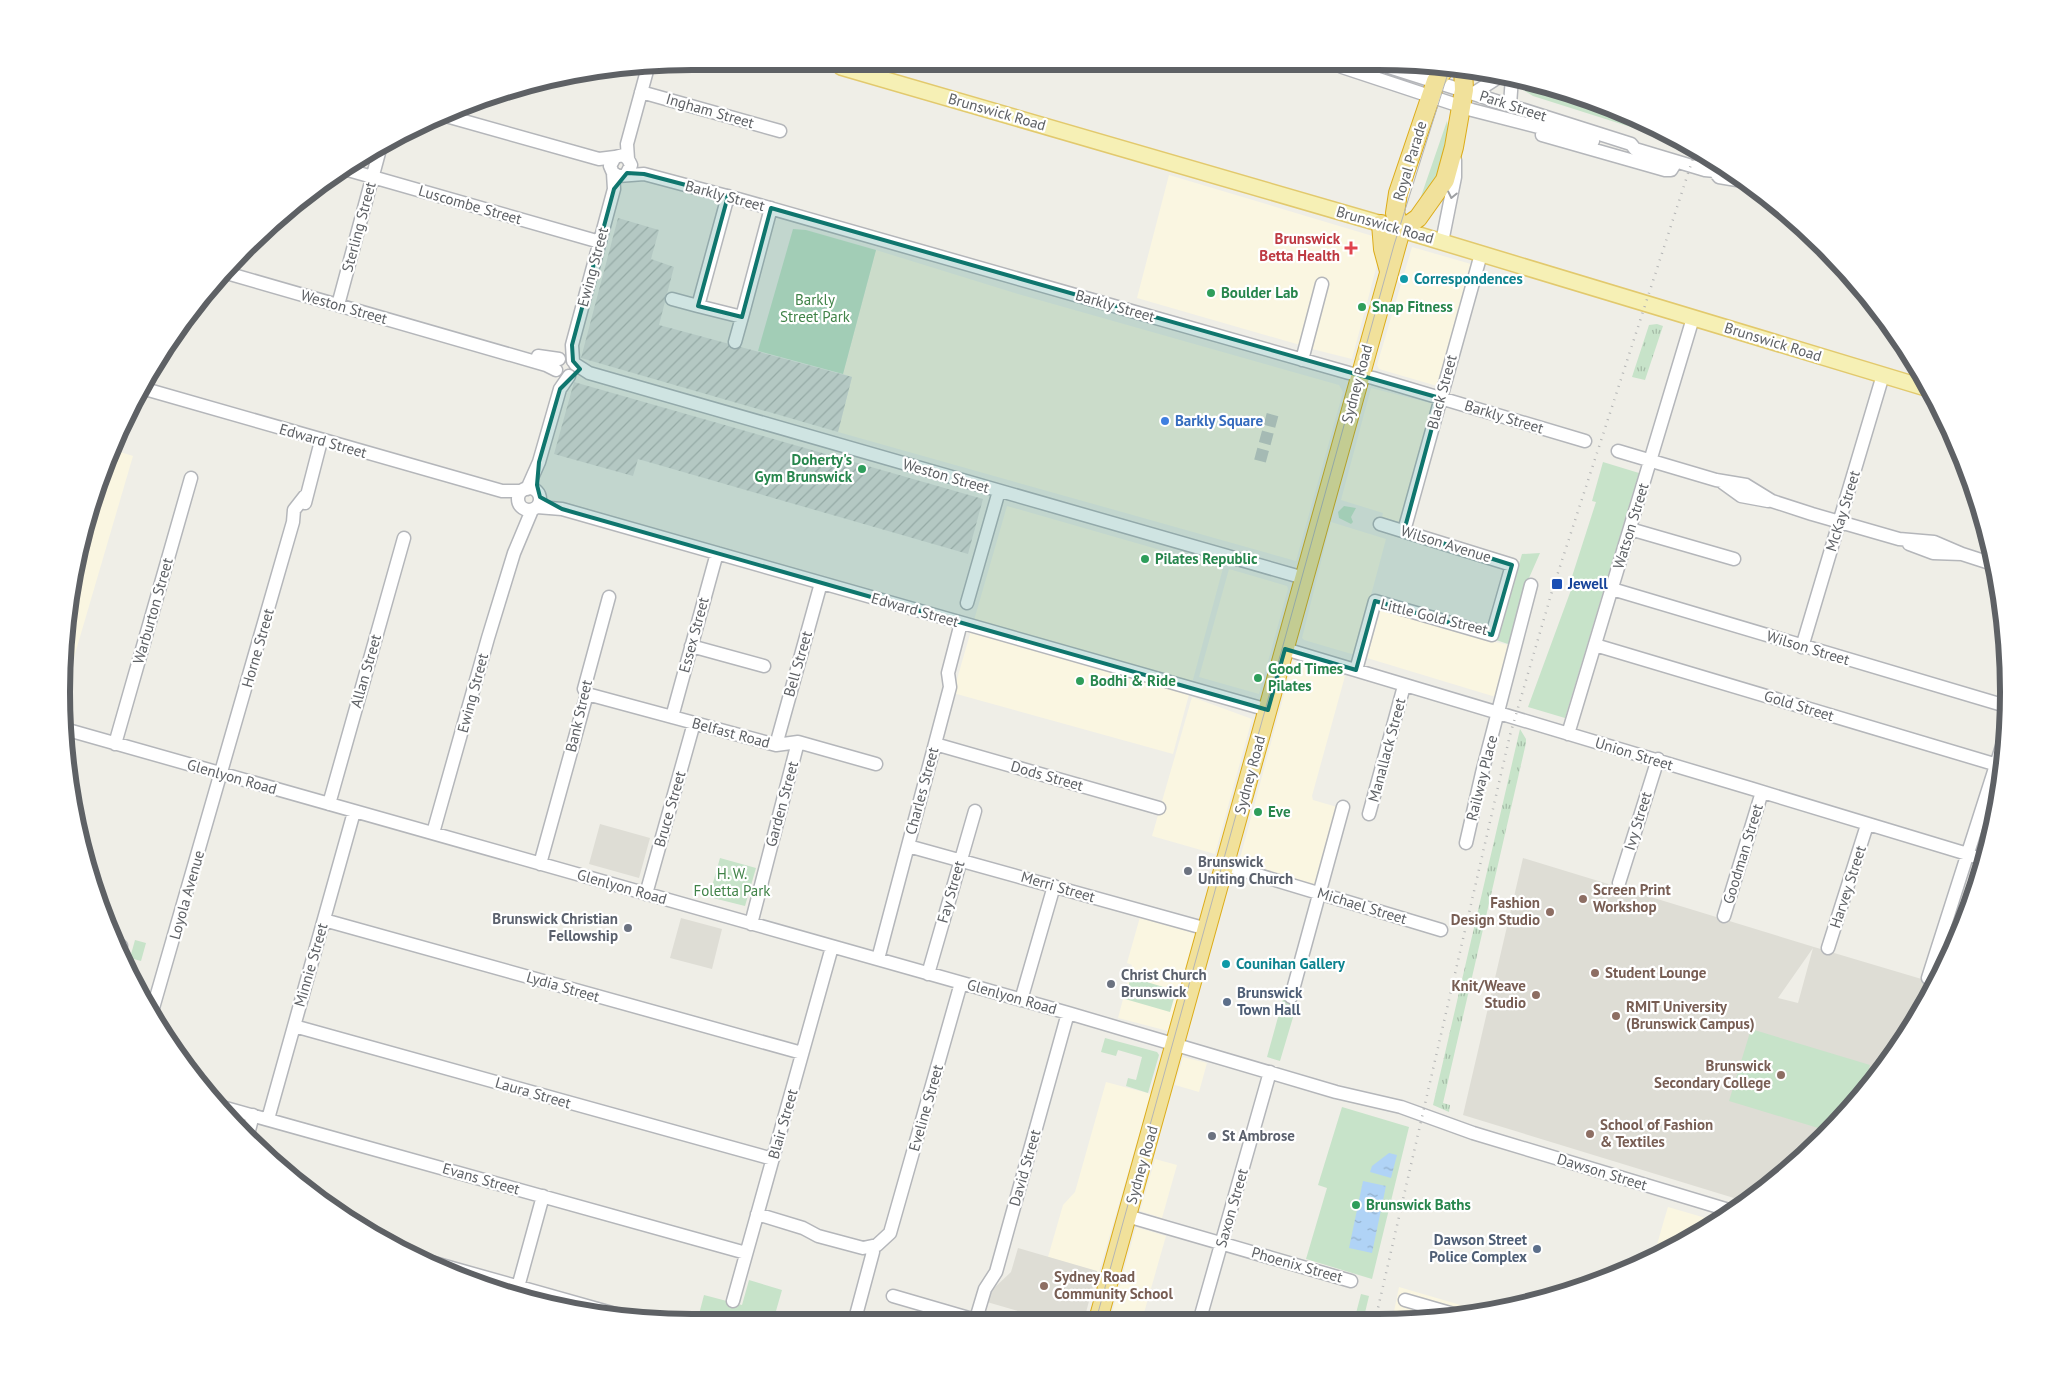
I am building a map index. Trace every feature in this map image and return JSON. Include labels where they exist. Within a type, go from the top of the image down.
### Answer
[{"type":"highway","name":"Royal Parade","points":[[1465,76],[1467,97]]},
{"type":"highway","name":"Royal Parade","points":[[1436,78],[1398,194],[1395,213],[1401,230],[1417,220],[1439,190],[1447,174],[1473,77]]},
{"type":"highway","points":[[1381,224],[1383,249],[1390,271]]},
{"type":"highway","name":"Sydney Road","points":[[1100,1314],[1401,230]]},
{"type":"main road","name":"Brunswick Road","points":[[851,70],[1442,242],[1920,386]]},
{"type":"street","name":"Park Street","points":[[1359,70],[1410,88],[1436,78]]},
{"type":"street","points":[[452,118],[621,165],[647,71]]},
{"type":"street","name":"Park Street","points":[[1405,71],[1436,78],[1467,97],[1533,125],[1626,150],[1635,149],[1676,162],[1718,171]]},
{"type":"street","name":"Park Street","points":[[1436,78],[1467,97],[1510,105],[1631,144],[1635,149]]},
{"type":"street","points":[[1467,97],[1493,81]]},
{"type":"street","points":[[1510,85],[1510,105]]},
{"type":"street","name":"Ingham Street","points":[[641,92],[780,131]]},
{"type":"street","name":"Park Street","points":[[1533,125],[1532,132],[1665,170],[1671,170],[1676,162]]},
{"type":"street","name":"Royal Parade","points":[[1442,242],[1455,177],[1454,147]]},
{"type":"street","name":"Sterling Street","points":[[339,301],[378,155]]},
{"type":"street","name":"Barkly Street","points":[[621,165],[644,174],[772,208],[1585,441]]},
{"type":"street","name":"Ewing Street","points":[[433,833],[514,553],[621,165]]},
{"type":"street","name":"Luscombe Street","points":[[352,171],[600,242]]},
{"type":"street","name":"Park Street","points":[[1721,173],[1719,177],[1729,179]]},
{"type":"street","points":[[698,306],[728,196]]},
{"type":"street","points":[[735,342],[772,208]]},
{"type":"street","name":"Black Street","points":[[1404,531],[1481,254]]},
{"type":"street","name":"Weston Street","points":[[235,270],[240,273]]},
{"type":"street","name":"Weston Street","points":[[233,273],[339,301],[1304,578]]},
{"type":"street","points":[[1302,360],[1322,284]]},
{"type":"street","points":[[672,299],[742,317]]},
{"type":"street","name":"Watson Street","points":[[1568,734],[1693,318]]},
{"type":"street","name":"McKay Street","points":[[1802,647],[1883,375]]},
{"type":"street","name":"Edward Street","points":[[148,390],[1268,710]]},
{"type":"street","name":"Horne Street","points":[[220,774],[293,522],[294,510],[305,496],[321,440]]},
{"type":"street","points":[[1618,451],[1716,480],[1750,486],[1772,501],[1899,539],[1933,553],[1962,554],[1986,562]]},
{"type":"street","name":"Warburton Street","points":[[115,744],[191,478]]},
{"type":"street","points":[[967,603],[999,491]]},
{"type":"street","name":"Wilson Avenue","points":[[1380,524],[1512,565]]},
{"type":"street","points":[[1630,529],[1734,559]]},
{"type":"street","name":"Allan Street","points":[[329,804],[404,538]]},
{"type":"street","name":"Essex Street","points":[[672,717],[717,553]]},
{"type":"street","name":"Little Gold Street","points":[[1356,670],[1375,601],[1492,635],[1512,565]]},
{"type":"street","name":"Bell Street","points":[[776,746],[821,583]]},
{"type":"street","name":"Railway Place","points":[[1466,843],[1532,585]]},
{"type":"street","name":"Wilson Street","points":[[1612,589],[2000,704]]},
{"type":"street","name":"Bank Street","points":[[540,864],[587,694],[584,690],[609,598]]},
{"type":"street","name":"Charles Street","points":[[878,960],[950,687],[948,673],[961,623]]},
{"type":"street","name":"Gold Street","points":[[1595,645],[1996,765]]},
{"type":"street","points":[[691,646],[764,666]]},
{"type":"street","name":"Union Street","points":[[1285,650],[1658,759],[1867,825],[1978,857]]},
{"type":"street","name":"Manallack Street","points":[[1369,814],[1404,686]]},
{"type":"street","name":"Belfast Road","points":[[587,694],[776,746],[798,742],[876,764]]},
{"type":"street","name":"Bruce Street","points":[[646,894],[694,723]]},
{"type":"street","name":"Glenlyon Road","points":[[71,731],[1176,1044]]},
{"type":"street","name":"Garden Street","points":[[751,924],[798,742]]},
{"type":"street","name":"Dods Street","points":[[935,744],[1159,808]]},
{"type":"street","name":"Ivy Street","points":[[1619,883],[1658,759]]},
{"type":"street","name":"Loyola Avenue","points":[[154,1005],[220,774]]},
{"type":"street","points":[[1928,978],[1992,788]]},
{"type":"street","name":"Goodman Street","points":[[1724,916],[1762,792]]},
{"type":"street","points":[[1290,997],[1343,807]]},
{"type":"street","name":"Fay Street","points":[[928,974],[974,811]]},
{"type":"street","name":"Minnie Street","points":[[268,1119],[354,812]]},
{"type":"street","name":"Harvey Street","points":[[1828,948],[1867,825]]},
{"type":"street","name":"Merri Street","points":[[908,846],[1208,929]]},
{"type":"street","name":"Michael Street","points":[[1225,865],[1441,930]]},
{"type":"street","points":[[1021,1000],[1054,886]]},
{"type":"street","name":"Lydia Street","points":[[324,920],[802,1053]]},
{"type":"street","name":"Blair Street","points":[[733,1301],[832,947]]},
{"type":"street","name":"Eveline Street","points":[[871,1247],[890,1233],[961,983]]},
{"type":"street","name":"David Street","points":[[978,1314],[985,1289],[996,1272],[1068,1013]]},
{"type":"street","name":"Laura Street","points":[[294,1026],[772,1159]]},
{"type":"street","name":"Dawson Street","points":[[1176,1044],[1336,1092],[1411,1118],[1473,1133],[1724,1209]]},
{"type":"street","name":"Saxon Street","points":[[1201,1314],[1270,1072]]},
{"type":"street","name":"Evans Street","points":[[231,1109],[746,1253]]},
{"type":"street","points":[[249,1129],[253,1115]]},
{"type":"street","points":[[518,1287],[543,1196]]},
{"type":"street","points":[[757,1214],[803,1228],[818,1236],[863,1248],[871,1247],[873,1252],[856,1314]]},
{"type":"street","name":"Phoenix Street","points":[[1127,1216],[1351,1281]]},
{"type":"street","points":[[492,1281],[544,1296]]},
{"type":"street","points":[[893,1296],[955,1314]]},
{"type":"street","points":[[1405,1300],[1442,1311]]},
{"type":"highlighted area","points":[[627,173],[644,174],[728,196],[698,306],[742,317],[771,208],[1440,398],[1404,531],[1512,565],[1492,635],[1375,601],[1356,670],[1285,649],[1268,710],[562,509],[540,497],[537,485],[539,462],[560,389],[580,369],[573,361],[572,345],[614,189]]},
{"type":"shaded area","points":[[1169,175],[1376,237],[1377,265],[1352,359],[1312,349],[1328,285],[1317,281],[1300,345],[1137,298]]},
{"type":"shaded area","points":[[618,218],[659,230],[651,259],[674,267],[659,325],[852,377],[838,432],[581,358]]},
{"type":"shaded area","points":[[1412,247],[1471,264],[1437,386],[1379,369],[1377,365]]},
{"type":"shaded area","points":[[876,250],[1018,294],[1339,385],[1343,392],[1296,561],[838,432],[852,377],[843,374]]},
{"type":"shaded area","points":[[574,382],[983,499],[968,554],[638,459],[633,476],[554,454]]},
{"type":"shaded area","points":[[1371,388],[1434,404],[1402,523],[1382,517],[1383,513],[1341,500]]},
{"type":"shaded area","points":[[118,451],[133,456],[71,669],[75,611],[91,531]]},
{"type":"shaded area","points":[[1007,506],[1223,568],[1173,754],[953,693]]},
{"type":"shaded area","points":[[1331,522],[1386,539],[1355,655],[1302,638]]},
{"type":"shaded area","points":[[1229,569],[1287,586],[1288,589],[1259,694],[1199,677]]},
{"type":"shaded area","points":[[1381,609],[1480,639],[1514,646],[1499,698],[1367,658]]},
{"type":"shaded area","points":[[1293,661],[1345,676],[1312,796],[1313,800],[1337,807],[1317,886],[1239,862]]},
{"type":"shaded area","points":[[1192,697],[1252,719],[1215,854],[1152,836]]},
{"type":"shaded area","points":[[600,824],[650,838],[639,878],[589,864]]},
{"type":"shaded area","name":"RMIT University (Brunswick Campus)","points":[[1523,858],[1929,981],[1895,1038],[1846,1102],[1788,1160],[1738,1199],[1463,1115]],"holes":[[[1813,948],[1798,1003],[1778,998]]]},
{"type":"shaded area","points":[[1140,917],[1196,932],[1168,1031],[1118,1018],[1132,965],[1127,963]]},
{"type":"shaded area","points":[[681,918],[722,929],[712,969],[670,958]]},
{"type":"shaded area","points":[[1183,1057],[1207,1063],[1199,1092],[1175,1085]]},
{"type":"shaded area","points":[[1106,1082],[1151,1094],[1099,1272],[1048,1257],[1063,1205],[1075,1192]]},
{"type":"shaded area","points":[[1155,1159],[1177,1165],[1162,1218],[1140,1211]]},
{"type":"shaded area","points":[[1668,1207],[1708,1219],[1656,1248]]},
{"type":"shaded area","points":[[1136,1227],[1166,1236],[1144,1314],[1112,1314]]},
{"type":"shaded area","name":"Sydney Road Community School","points":[[1018,1248],[1097,1271],[1086,1314],[1028,1314],[987,1302],[993,1289],[1011,1272]]},
{"type":"shaded area","points":[[1399,1287],[1468,1307],[1419,1313],[1394,1314]]},
{"type":"green space","points":[[1523,87],[1539,91],[1578,103],[1616,117],[1654,134],[1533,96],[1523,90]]},
{"type":"green space","points":[[1447,121],[1448,146],[1445,158],[1436,179],[1416,211]]},
{"type":"green space","name":"Barkly Street Park","points":[[793,229],[806,230],[876,250],[843,374],[758,351]]},
{"type":"green space","points":[[1657,324],[1663,326],[1645,380],[1632,377],[1649,325]]},
{"type":"green space","points":[[1603,462],[1639,473],[1565,718],[1528,707],[1571,590],[1568,589],[1596,502],[1592,501]]},
{"type":"green space","points":[[1344,506],[1356,508],[1351,517],[1353,522],[1351,524],[1339,518],[1338,512]]},
{"type":"green space","points":[[1540,553],[1529,578],[1514,646],[1496,640],[1522,554]]},
{"type":"green space","points":[[1520,729],[1526,739],[1526,743],[1443,1103],[1450,1105],[1449,1112],[1433,1105]]},
{"type":"green space","name":"H. W. Foletta Park","points":[[720,858],[756,868],[745,906],[709,897]]},
{"type":"green space","points":[[135,940],[146,943],[141,961],[130,958]]},
{"type":"green space","points":[[1131,977],[1176,991],[1170,1012],[1125,999]]},
{"type":"green space","points":[[1283,999],[1297,1004],[1280,1061],[1267,1057]]},
{"type":"green space","points":[[1751,1029],[1870,1065],[1866,1077],[1821,1129],[1729,1101]]},
{"type":"green space","points":[[1105,1038],[1157,1052],[1159,1055],[1148,1093],[1126,1086],[1128,1078],[1136,1080],[1142,1057],[1118,1050],[1116,1056],[1101,1052]]},
{"type":"green space","name":"Brunswick Baths","points":[[1342,1107],[1409,1127],[1372,1279],[1306,1259],[1327,1188],[1318,1185]]},
{"type":"green space","points":[[749,1280],[782,1290],[775,1314],[699,1314],[704,1295],[742,1305]]},
{"type":"green space","points":[[1361,1294],[1369,1296],[1365,1314],[1356,1314]]},
{"type":"water","points":[[1389,1153],[1397,1155],[1391,1178],[1370,1172],[1372,1166]]},
{"type":"water","points":[[1363,1181],[1386,1186],[1372,1253],[1349,1248]]},
{"type":"tunnel","points":[[1260,461],[1273,413]]},
{"type":"tram line","points":[[1098,1314],[1394,245],[1448,74]]},
{"type":"railway","points":[[1377,1314],[1510,735],[1553,588],[1694,156]]},
{"type":"place","name":"Brunswick Betta Health","points":[[1351,248]]},
{"type":"place","name":"Correspondences","points":[[1404,279]]},
{"type":"place","name":"Boulder Lab","points":[[1211,293]]},
{"type":"place","name":"Snap Fitness","points":[[1362,307]]},
{"type":"place","name":"Barkly Square","points":[[1165,421]]},
{"type":"place","name":"Doherty's Gym Brunswick","points":[[862,469]]},
{"type":"place","name":"Pilates Republic","points":[[1145,559]]},
{"type":"place","name":"Jewell","points":[[1557,584]]},
{"type":"place","name":"Good Times Pilates","points":[[1258,678]]},
{"type":"place","name":"Bodhi & Ride","points":[[1080,681]]},
{"type":"place","name":"Eve","points":[[1258,812]]},
{"type":"place","name":"Brunswick Uniting Church","points":[[1188,871]]},
{"type":"place","name":"Screen Print Workshop","points":[[1583,899]]},
{"type":"place","name":"Fashion Design Studio","points":[[1550,912]]},
{"type":"place","name":"Brunswick Christian Fellowship","points":[[628,928]]},
{"type":"place","name":"Counihan Gallery","points":[[1226,964]]},
{"type":"place","name":"Student Lounge","points":[[1595,973]]},
{"type":"place","name":"Christ Church Brunswick","points":[[1111,984]]},
{"type":"place","name":"Knit/Weave Studio","points":[[1536,995]]},
{"type":"place","name":"Brunswick Town Hall","points":[[1227,1002]]},
{"type":"place","name":"RMIT University (Brunswick Campus)","points":[[1616,1016]]},
{"type":"place","name":"Brunswick Secondary College","points":[[1781,1075]]},
{"type":"place","name":"School of Fashion & Textiles","points":[[1590,1134]]},
{"type":"place","name":"St Ambrose","points":[[1212,1136]]},
{"type":"place","name":"Brunswick Baths","points":[[1356,1205]]},
{"type":"place","name":"Dawson Street Police Complex","points":[[1537,1249]]},
{"type":"place","name":"Sydney Road Community School","points":[[1044,1286]]}]
